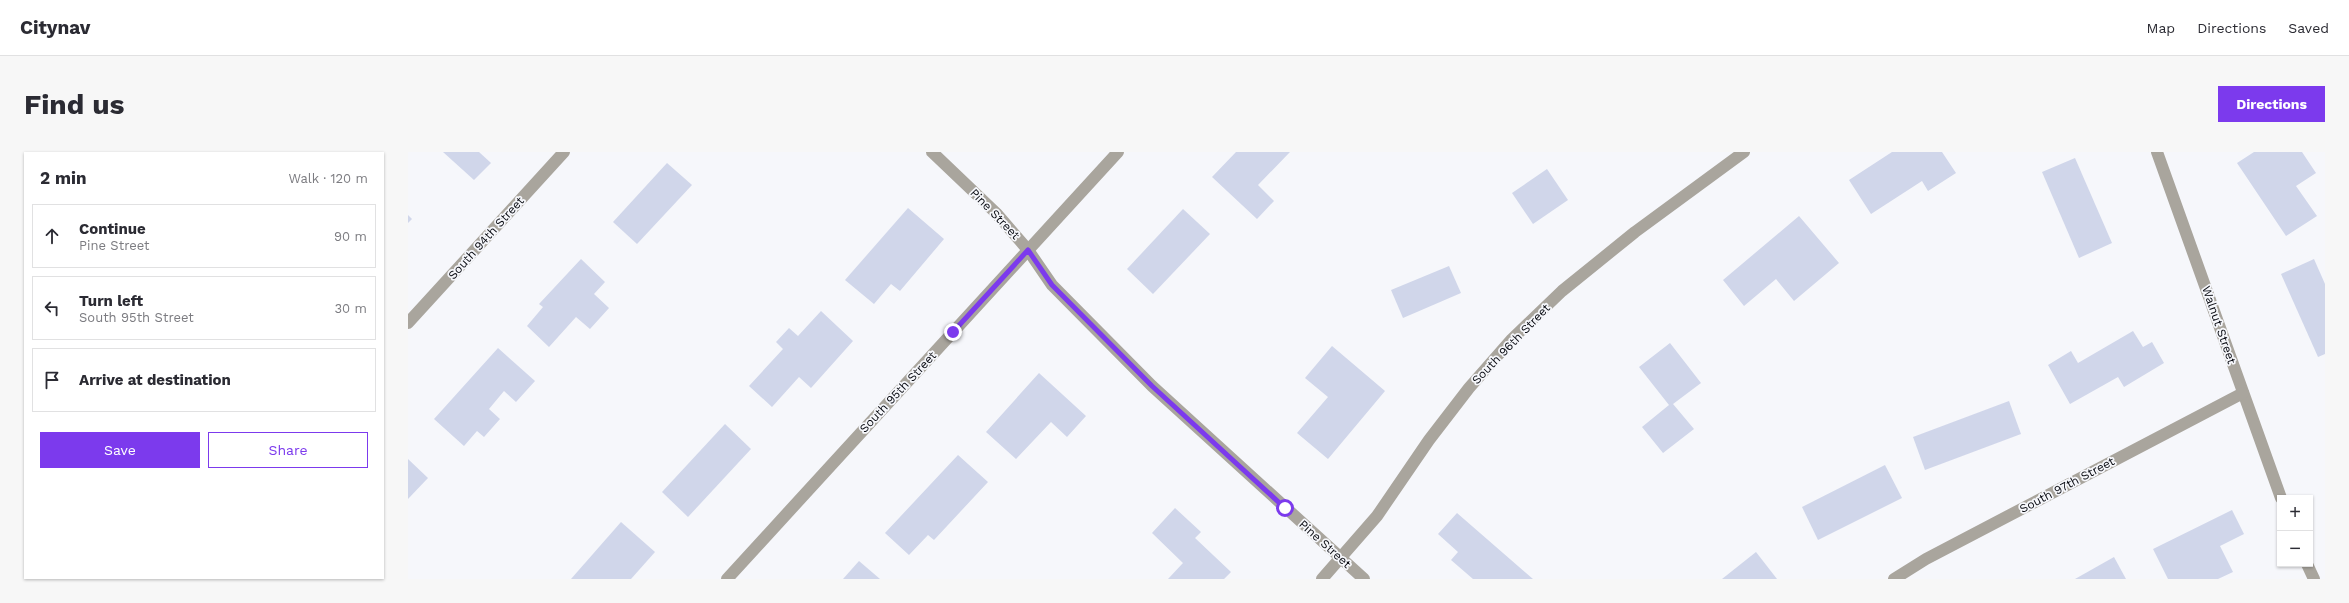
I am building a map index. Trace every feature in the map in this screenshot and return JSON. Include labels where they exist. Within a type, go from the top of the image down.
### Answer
[{"type":"street","name":"South 94th Street","points":[[408,323],[564,152]]},
{"type":"street","name":"Pine Street","points":[[932,152],[996,212],[1028,250],[1052,285],[1152,386],[1364,579]]},
{"type":"street","name":"South 95th Street","points":[[727,579],[1118,152]]},
{"type":"street","name":"South 96th Street","points":[[1322,579],[1377,516],[1429,440],[1469,388],[1512,339],[1562,291],[1635,232],[1744,152]]},
{"type":"street","name":"Walnut Street","points":[[2157,152],[2280,495]]},
{"type":"street","name":"South 97th Street","points":[[1894,579],[1926,559],[2243,393]]},
{"type":"street","points":[[2308,567],[2314,579]]},
{"type":"building","points":[[443,152],[479,152],[491,163],[474,180]]},
{"type":"building","points":[[1236,152],[1290,152],[1258,185],[1274,201],[1257,219],[1212,177]]},
{"type":"building","points":[[1892,152],[1942,152],[1956,173],[1928,191],[1922,181],[1871,214],[1849,180]]},
{"type":"building","points":[[2254,152],[2302,152],[2316,173],[2296,186],[2317,216],[2286,236],[2237,163]]},
{"type":"building","points":[[2075,158],[2112,243],[2079,258],[2042,172]]},
{"type":"building","points":[[667,163],[692,185],[637,244],[613,222]]},
{"type":"building","points":[[1547,169],[1568,200],[1533,224],[1512,193]]},
{"type":"building","points":[[908,208],[944,239],[900,291],[891,284],[874,304],[845,280]]},
{"type":"building","points":[[1183,209],[1210,234],[1153,294],[1127,269]]},
{"type":"building","points":[[408,215],[412,219],[408,223]]},
{"type":"building","points":[[1799,216],[1839,263],[1794,301],[1776,279],[1744,306],[1723,280]]},
{"type":"building","points":[[581,259],[605,282],[594,294],[609,308],[590,329],[576,317],[549,347],[527,326],[543,307],[539,304]]},
{"type":"building","points":[[2314,259],[2325,284],[2325,354],[2318,357],[2281,274]]},
{"type":"building","points":[[1449,266],[1461,293],[1403,318],[1391,290]]},
{"type":"building","points":[[821,311],[853,341],[811,388],[799,377],[772,407],[749,386],[783,349],[776,342],[789,328],[798,336]]},
{"type":"building","points":[[2133,331],[2143,347],[2152,342],[2164,363],[2124,387],[2118,377],[2070,404],[2048,365],[2071,351],[2078,363]]},
{"type":"building","points":[[1670,343],[1701,383],[1673,404],[1694,429],[1663,453],[1642,427],[1669,405],[1639,367]]},
{"type":"building","points":[[1332,346],[1385,391],[1328,459],[1297,433],[1328,397],[1305,378]]},
{"type":"building","points":[[498,348],[535,381],[516,402],[504,391],[489,409],[500,419],[484,437],[477,431],[464,446],[434,419]]},
{"type":"building","points":[[1039,373],[1086,416],[1067,437],[1051,422],[1016,459],[986,432]]},
{"type":"building","points":[[2009,401],[2021,434],[1925,470],[1913,437]]},
{"type":"building","points":[[725,424],[751,449],[688,517],[662,492]]},
{"type":"building","points":[[958,455],[988,482],[934,540],[928,535],[909,555],[885,533]]},
{"type":"building","points":[[408,459],[428,478],[408,499]]},
{"type":"building","points":[[1885,465],[1902,498],[1818,540],[1802,507]]},
{"type":"building","points":[[1175,508],[1201,532],[1195,538],[1231,572],[1224,579],[1168,579],[1183,563],[1152,533]]},
{"type":"building","points":[[2232,510],[2244,534],[2220,546],[2233,572],[2218,579],[2168,579],[2153,549]]},
{"type":"building","points":[[1457,513],[1533,579],[1473,579],[1451,560],[1458,552],[1438,534]]},
{"type":"building","points":[[621,522],[655,552],[631,579],[571,579]]},
{"type":"building","points":[[1756,552],[1777,579],[1722,579]]},
{"type":"building","points":[[2114,557],[2126,579],[2075,579]]},
{"type":"building","points":[[859,561],[880,579],[843,579]]},
{"type":"route","points":[[953,332],[1028,250],[1052,285],[1152,386],[1285,508]]}]
